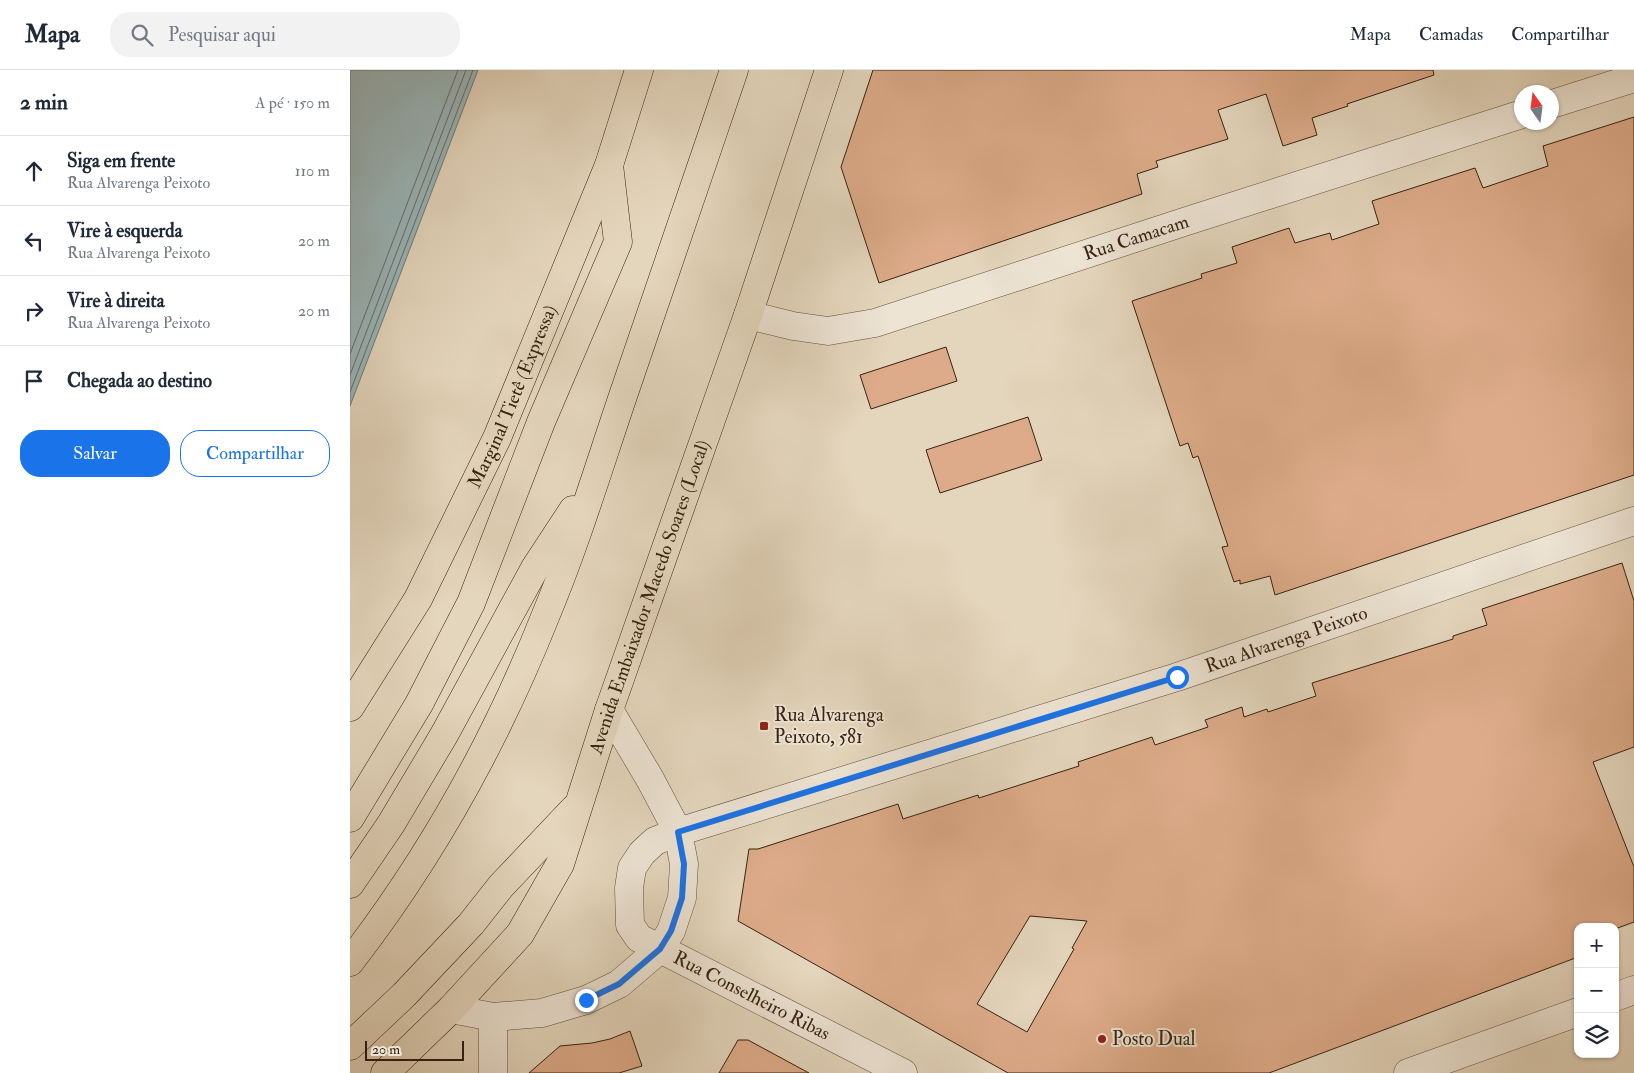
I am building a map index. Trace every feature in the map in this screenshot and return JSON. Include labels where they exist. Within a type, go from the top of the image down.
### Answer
[{"type":"highway","name":"Marginal Tietê (Expressa)","points":[[350,707],[418,599],[497,438],[609,164],[639,70]]},
{"type":"highway","points":[[350,962],[413,874],[486,748],[546,616],[734,70]]},
{"type":"highway","name":"Avenida Embaixador Macedo Soares (Local)","points":[[385,1073],[451,1009],[520,934],[560,864],[609,710],[748,316],[829,70]]},
{"type":"highway","points":[[350,818],[419,704],[471,603],[541,422],[618,242],[609,164]]},
{"type":"highway","points":[[350,884],[390,824],[444,734],[535,568],[597,472]]},
{"type":"highway","points":[[350,1046],[404,995],[471,924],[501,886],[578,804]]},
{"type":"street","points":[[1559,102],[1634,78]]},
{"type":"street","name":"Rua Camacam","points":[[748,316],[793,326],[828,331],[876,324],[1187,221],[1514,117]]},
{"type":"street","name":"Rua Alvarenga Peixoto","points":[[678,832],[1177,677],[1634,521]]},
{"type":"street","points":[[451,1009],[492,1017],[542,1013],[586,1000],[619,984],[660,949],[671,931],[682,898],[684,864],[678,832],[609,710]]},
{"type":"street","name":"Rua Conselheiro Ribas","points":[[678,832],[655,841],[642,853],[632,868],[629,888],[630,925],[639,938],[903,1073]]},
{"type":"street","points":[[1619,996],[1634,990]]},
{"type":"street","points":[[1408,1073],[1575,1013]]},
{"type":"street","points":[[492,1017],[493,1073]]},
{"type":"water","points":[[350,70],[478,70],[350,406]]},
{"type":"building","points":[[873,70],[1433,70],[1434,75],[1347,104],[1348,106],[1312,118],[1317,135],[1283,146],[1266,94],[1218,110],[1228,139],[1156,161],[1158,167],[1137,174],[1142,194],[879,283],[841,167]]},
{"type":"building","points":[[1634,117],[1634,475],[1275,595],[1270,576],[1240,584],[1240,580],[1234,582],[1222,547],[1228,546],[1198,456],[1193,458],[1188,443],[1180,446],[1132,301],[1202,278],[1201,274],[1237,263],[1232,247],[1289,228],[1295,243],[1330,233],[1332,240],[1379,224],[1372,201],[1475,168],[1483,188],[1548,166],[1543,146]]},
{"type":"building","points":[[946,347],[957,381],[871,409],[860,375]]},
{"type":"building","points":[[1028,417],[1042,460],[940,493],[926,450]]},
{"type":"building","points":[[1622,563],[1634,601],[1634,747],[1593,762],[1634,867],[1634,922],[1619,928],[1619,923],[1574,923],[1574,959],[1269,1073],[1008,1073],[738,921],[749,849],[758,849],[898,804],[903,819],[978,795],[979,798],[1079,766],[1078,762],[1152,737],[1155,745],[1208,727],[1205,720],[1242,707],[1244,717],[1267,709],[1268,712],[1316,696],[1312,683],[1453,639],[1453,636],[1487,625],[1482,609]],"holes":[[[1030,916],[1087,921],[1072,948],[1074,949],[1027,1032],[977,1004]]]},
{"type":"building","points":[[630,1031],[642,1066],[619,1073],[529,1073],[560,1046],[592,1043],[610,1039]]},
{"type":"building","points":[[738,1040],[748,1040],[809,1073],[719,1073]]},
{"type":"place","name":"Rua Alvarenga Peixoto, 581","points":[[764,726]]},
{"type":"place","name":"Posto Dual","points":[[1102,1039]]},
{"type":"route","points":[[586,1000],[619,984],[660,949],[671,931],[682,898],[684,864],[678,832],[1177,677]]}]
